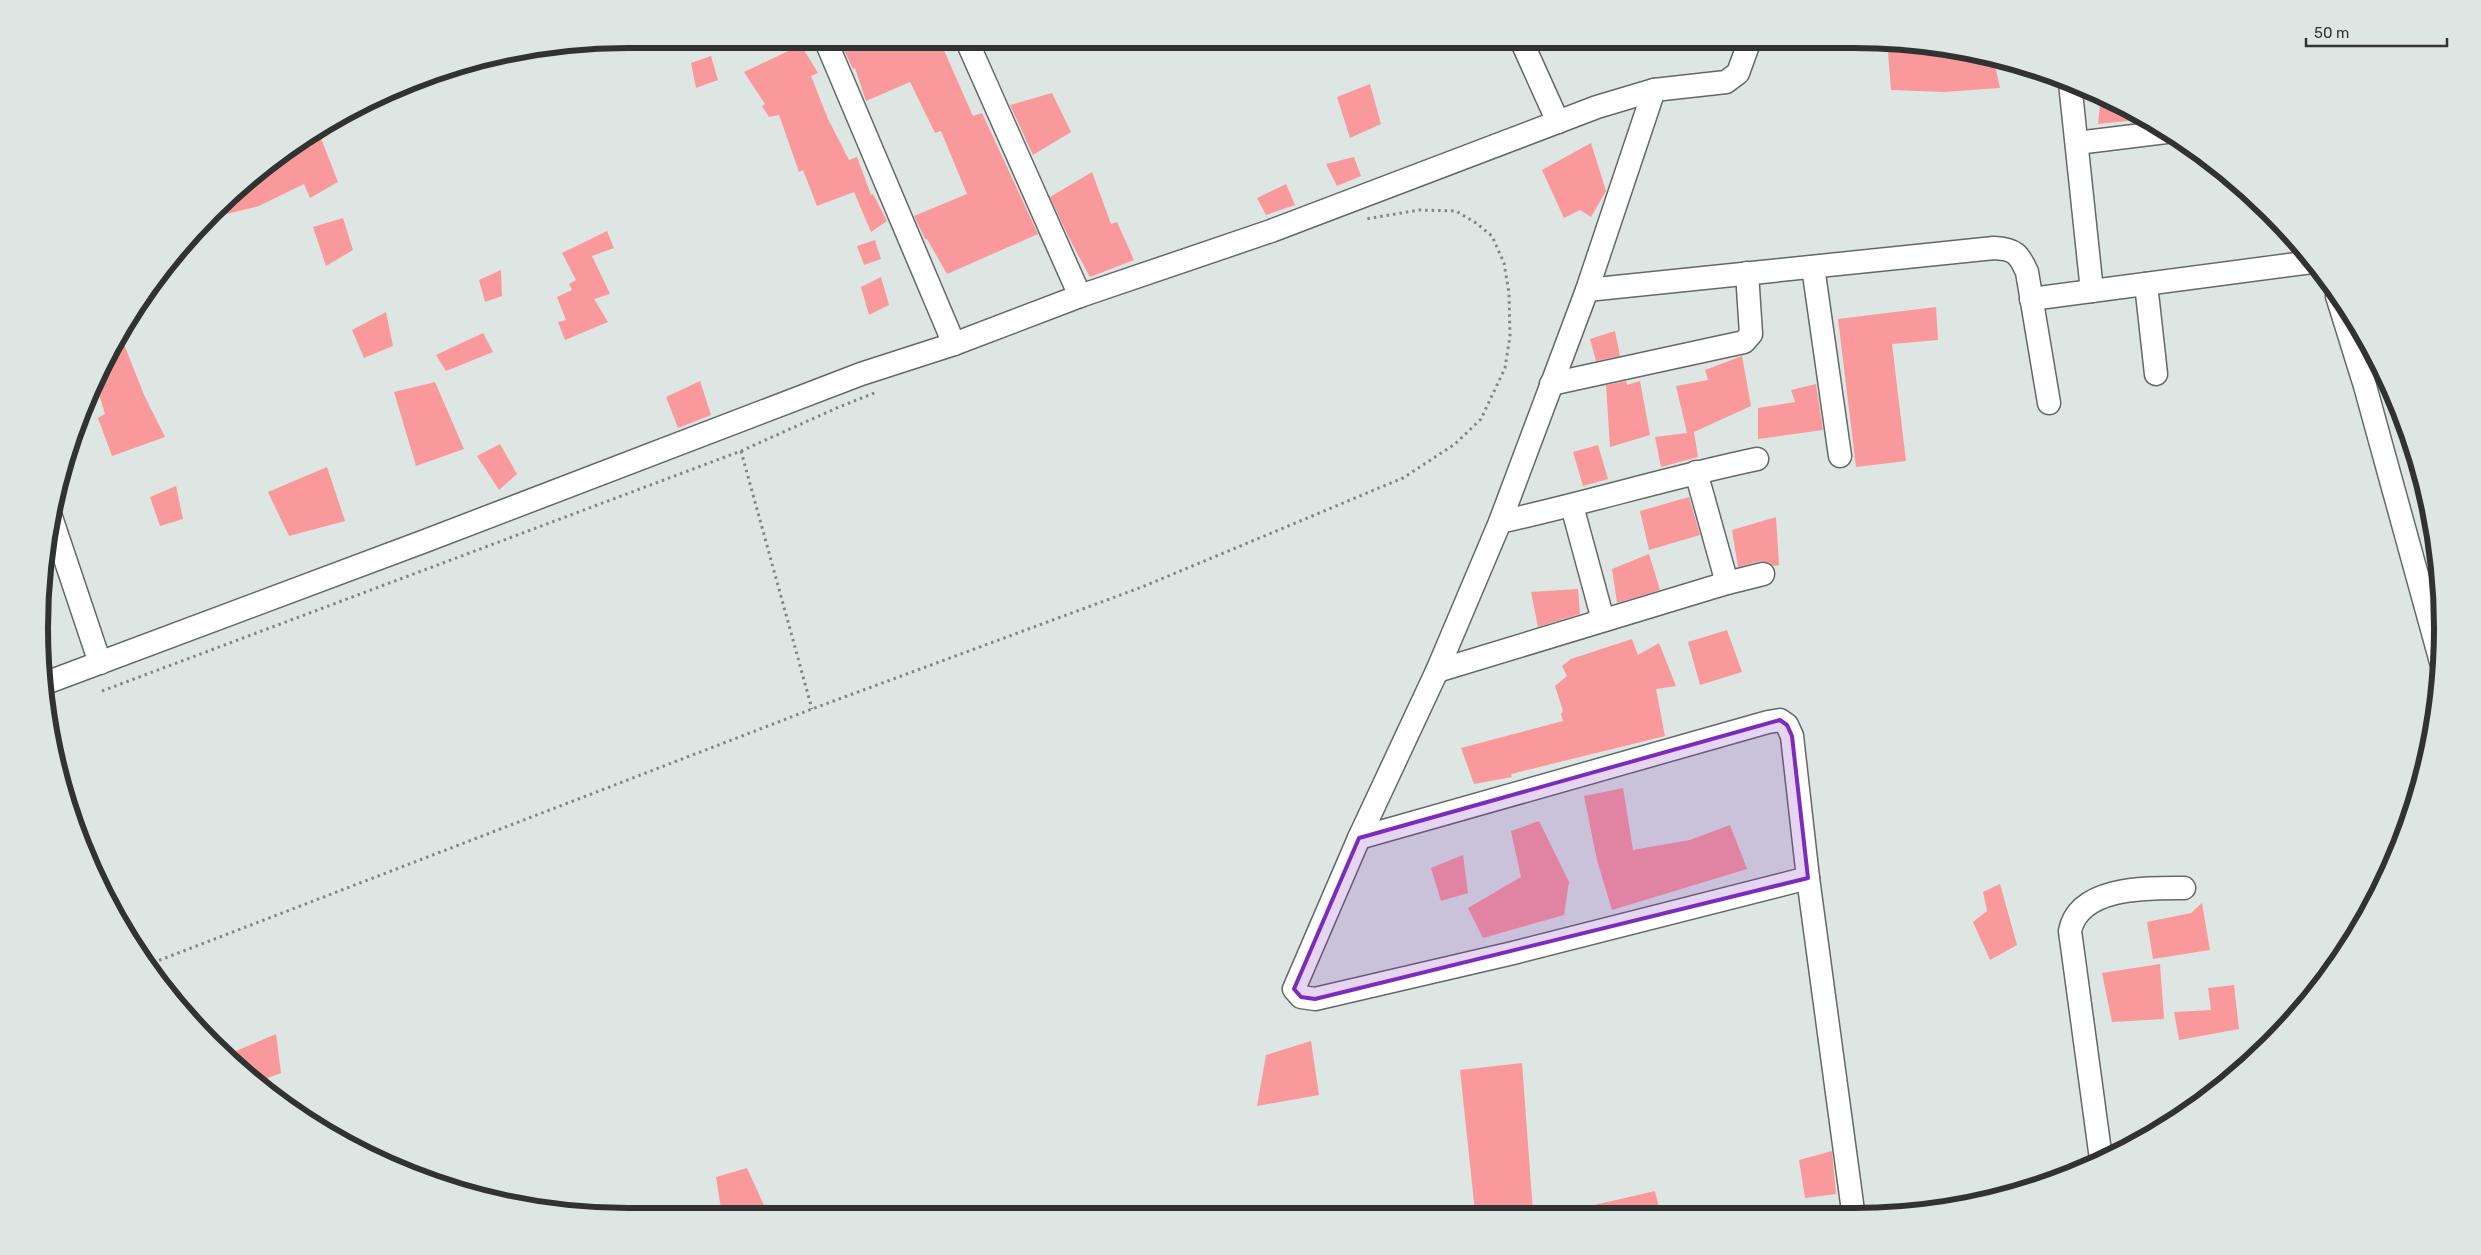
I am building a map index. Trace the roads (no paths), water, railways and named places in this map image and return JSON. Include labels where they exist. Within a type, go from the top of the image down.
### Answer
[{"type":"street","points":[[828,48],[954,344]]},
{"type":"street","points":[[970,48],[1080,296]]},
{"type":"street","points":[[1525,48],[1558,122]]},
{"type":"street","points":[[50,681],[861,374],[954,344],[1080,296],[1271,230],[1598,107],[1654,90],[1726,82],[1738,73],[1747,48]]},
{"type":"street","points":[[1654,90],[1587,290],[1500,522],[1437,671],[1359,838],[1294,989],[1301,996],[1315,999],[1513,953],[1808,878]]},
{"type":"street","points":[[2071,90],[2092,291]]},
{"type":"street","points":[[2077,143],[2157,133]]},
{"type":"street","points":[[1587,290],[1994,248],[2008,249],[2020,257],[2027,272],[2049,403]]},
{"type":"street","points":[[2031,299],[2305,263]]},
{"type":"street","points":[[1813,266],[1840,456]]},
{"type":"street","points":[[1551,384],[1744,342],[1751,334],[1747,273]]},
{"type":"street","points":[[2146,284],[2156,374]]},
{"type":"street","points":[[2344,318],[2365,386],[2434,635]]},
{"type":"street","points":[[1500,522],[1572,506],[1696,472],[1757,459]]},
{"type":"street","points":[[1696,472],[1727,583]]},
{"type":"street","points":[[1572,506],[1602,620]]},
{"type":"street","points":[[56,531],[100,663]]},
{"type":"street","points":[[1437,671],[1602,620],[1764,574]]},
{"type":"street","points":[[1359,838],[1780,720],[1787,725],[1792,736],[1808,878],[1854,1208]]},
{"type":"street","points":[[2100,1152],[2070,931],[2072,919],[2095,900],[2117,892],[2146,888],[2184,888]]}]
